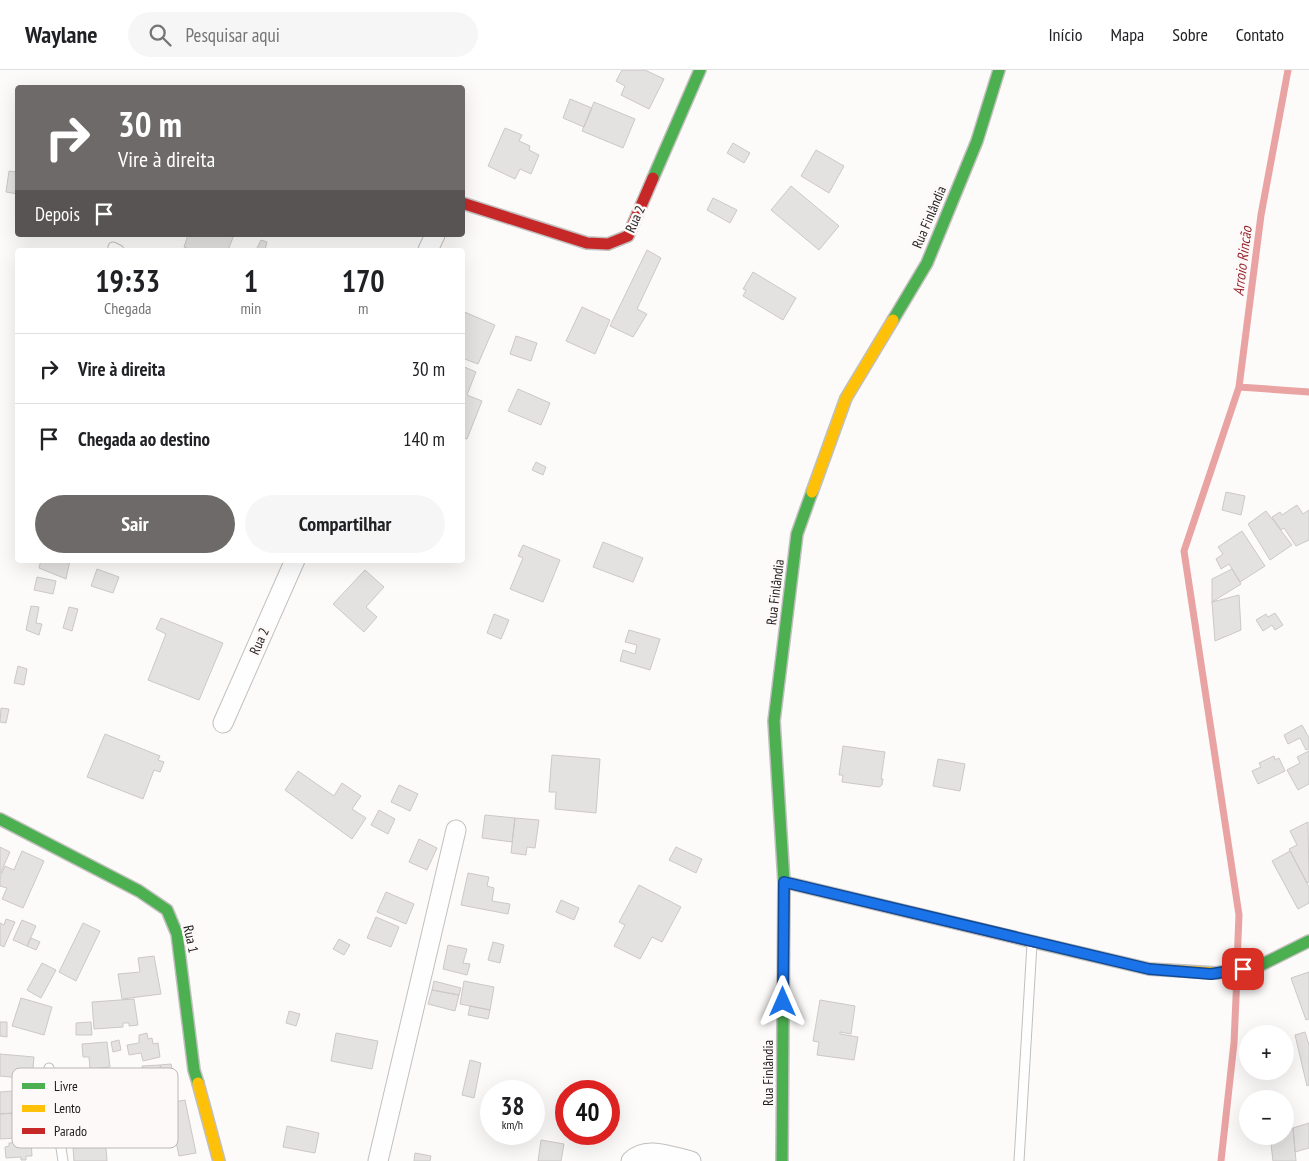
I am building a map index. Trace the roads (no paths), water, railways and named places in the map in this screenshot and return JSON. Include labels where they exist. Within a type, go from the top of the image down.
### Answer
[{"type":"street","name":"Rua 2","points":[[465,203],[587,243],[601,246],[617,243],[628,236],[700,70]]},
{"type":"street","name":"Rua Finlândia","points":[[782,1161],[784,882],[774,721],[797,534],[846,398],[926,263],[977,141],[1000,70]]},
{"type":"street","name":"Rua 2","points":[[223,723],[293,563]]},
{"type":"street","name":"Rua 1","points":[[0,819],[139,891],[167,910],[176,934],[194,1070],[220,1161]]},
{"type":"street","points":[[378,1161],[456,830]]},
{"type":"street","points":[[784,882],[1149,969],[1211,974],[1259,966],[1309,941]]},
{"type":"street","points":[[631,1161],[644,1153],[657,1153],[691,1161]]},
{"type":"lane","points":[[1019,1161],[1032,941]]},
{"type":"lane","points":[[61,1148],[63,1161]]},
{"type":"waterway","name":"Arroio Rincão","points":[[1288,70],[1261,215],[1239,387],[1309,392]]},
{"type":"waterway","points":[[1237,964],[1239,915],[1184,551],[1239,387]]},
{"type":"waterway","points":[[1221,1161],[1234,1043],[1237,975]]}]
